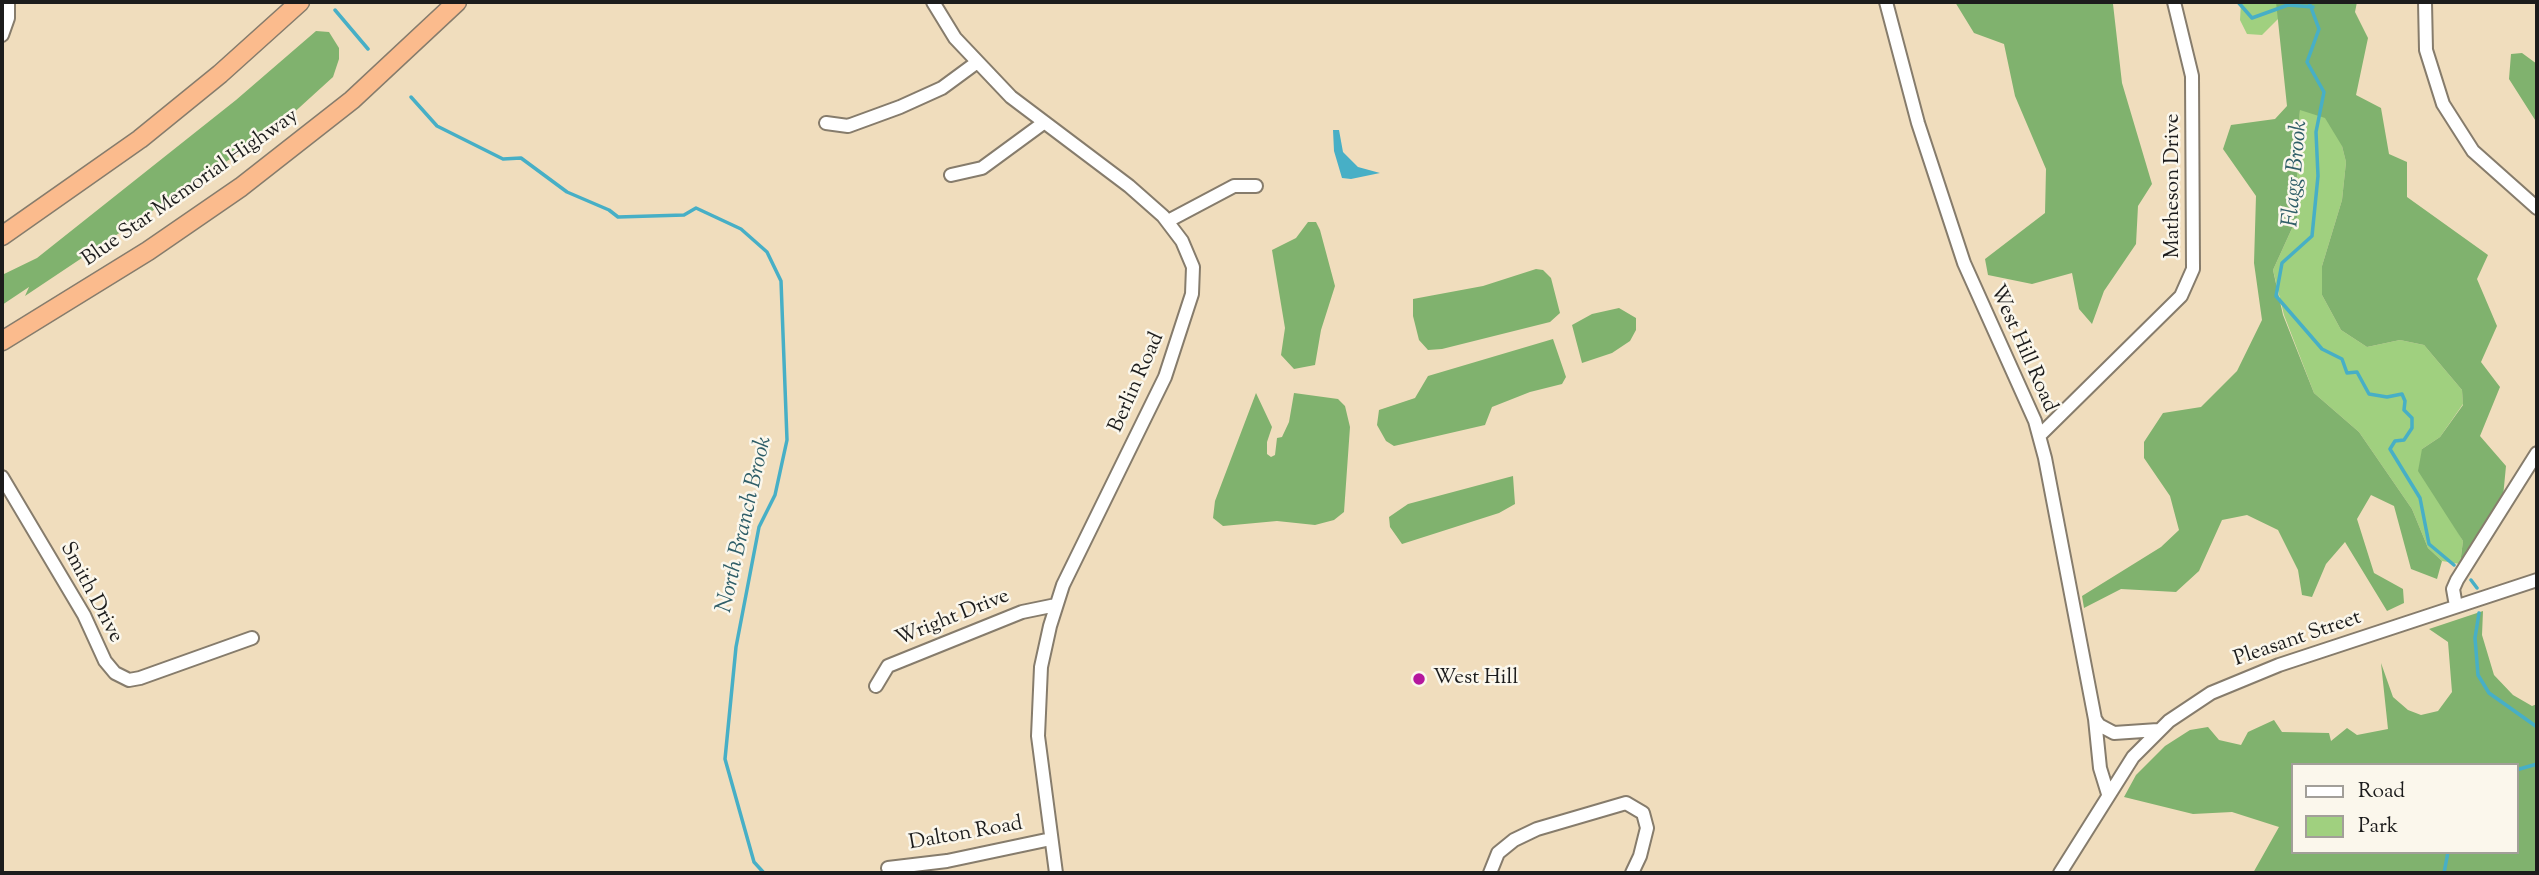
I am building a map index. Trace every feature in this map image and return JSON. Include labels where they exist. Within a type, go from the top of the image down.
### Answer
[{"type":"highway","points":[[2,236],[140,139],[220,74],[300,2]]},
{"type":"highway","name":"Blue Star Memorial Highway","points":[[2,341],[148,251],[251,180],[352,100],[457,2]]},
{"type":"street","points":[[2,35],[8,18],[8,2]]},
{"type":"street","name":"Berlin Road","points":[[933,2],[955,38],[976,62],[1042,124],[1129,186],[1168,221],[1182,241],[1193,267],[1192,294],[1165,377],[1083,543],[1056,605],[1046,640],[1039,696],[1039,759],[1056,873]]},
{"type":"street","name":"West Hill Road","points":[[1886,2],[1918,123],[1964,263],[2039,436],[2095,719],[2100,768],[2108,794]]},
{"type":"street","name":"Matheson Drive","points":[[2039,436],[2181,296],[2193,269],[2192,76],[2174,2]]},
{"type":"street","points":[[2425,2],[2426,50],[2443,104],[2473,152],[2537,208]]},
{"type":"street","points":[[827,123],[848,126],[900,107],[942,88],[976,62]]},
{"type":"street","points":[[951,175],[982,168],[1042,124]]},
{"type":"street","points":[[1168,221],[1234,186],[1256,186]]},
{"type":"street","points":[[2456,606],[2453,589],[2457,580],[2537,453]]},
{"type":"street","name":"Smith Drive","points":[[2,477],[83,615],[105,661],[115,673],[129,680],[140,678],[252,638]]},
{"type":"street","name":"Pleasant Street","points":[[2060,873],[2133,757],[2158,730],[2199,700],[2238,680],[2537,580]]},
{"type":"street","name":"Wright Drive","points":[[876,686],[888,666],[1022,612],[1056,605]]},
{"type":"street","points":[[2095,719],[2099,726],[2114,733],[2158,730]]},
{"type":"street","points":[[1490,873],[1498,853],[1514,840],[1547,826],[1626,803],[1643,813],[1647,828],[1640,856],[1632,873]]},
{"type":"street","name":"Dalton Road","points":[[888,868],[947,861],[1051,839]]},
{"type":"green space","points":[[1955,2],[2113,4],[2122,83],[2152,184],[2138,206],[2136,244],[2104,291],[2092,324],[2079,309],[2072,273],[2032,284],[1988,275],[1985,259],[2045,213],[2046,169],[2015,96],[2004,44],[1974,33]]},
{"type":"green space","points":[[2241,2],[2350,2],[2342,146],[2346,162],[2342,200],[2322,266],[2322,295],[2341,330],[2367,347],[2400,340],[2424,345],[2462,390],[2463,404],[2440,437],[2422,449],[2444,508],[2463,541],[2460,564],[2442,561],[2428,548],[2412,509],[2359,432],[2314,393],[2284,315],[2273,270],[2299,213],[2296,150],[2301,97],[2287,10],[2262,35],[2247,34],[2240,20]]},
{"type":"green space","points":[[2276,2],[2357,2],[2355,12],[2368,38],[2356,95],[2381,108],[2389,154],[2407,162],[2407,197],[2488,255],[2477,279],[2497,326],[2481,362],[2500,387],[2480,436],[2506,466],[2503,497],[2460,564],[2463,541],[2418,471],[2422,449],[2440,437],[2463,405],[2462,390],[2424,345],[2400,340],[2367,347],[2341,330],[2322,295],[2322,266],[2342,200],[2346,162],[2342,146],[2325,118],[2300,110],[2296,150],[2299,213],[2273,270],[2283,315],[2314,393],[2359,432],[2412,509],[2428,548],[2442,561],[2437,579],[2411,569],[2394,506],[2371,495],[2357,519],[2374,573],[2403,589],[2404,603],[2387,611],[2345,542],[2326,564],[2312,597],[2302,595],[2298,570],[2278,530],[2247,515],[2222,520],[2199,571],[2176,592],[2121,589],[2084,608],[2082,596],[2161,547],[2179,530],[2170,496],[2144,458],[2144,442],[2163,413],[2201,407],[2237,371],[2262,320],[2254,263],[2256,196],[2223,149],[2231,125],[2275,119],[2287,106]]},
{"type":"green space","points":[[316,31],[329,32],[339,48],[339,59],[333,77],[278,127],[25,296],[29,287],[2,305],[2,275],[37,258],[236,100]]},
{"type":"green space","points":[[2522,53],[2537,64],[2537,123],[2509,79],[2511,54]]},
{"type":"green space","points":[[1308,222],[1316,222],[1320,230],[1335,286],[1321,330],[1315,365],[1294,369],[1281,355],[1285,328],[1272,250],[1296,238]]},
{"type":"green space","points":[[1536,269],[1543,270],[1551,278],[1560,313],[1550,322],[1442,349],[1428,350],[1419,340],[1413,316],[1413,299],[1483,286]]},
{"type":"green space","points":[[1619,308],[1636,318],[1636,330],[1630,341],[1612,353],[1582,363],[1572,325],[1592,314]]},
{"type":"green space","points":[[1553,339],[1566,377],[1562,384],[1530,392],[1492,407],[1485,425],[1394,446],[1386,441],[1377,425],[1379,410],[1415,398],[1428,376]]},
{"type":"green space","points":[[1256,393],[1272,427],[1267,442],[1267,454],[1271,457],[1275,455],[1277,438],[1282,437],[1289,422],[1294,393],[1338,399],[1345,406],[1350,427],[1344,512],[1334,520],[1315,525],[1277,521],[1223,526],[1213,518],[1215,501]]},
{"type":"green space","points":[[1513,476],[1515,504],[1499,513],[1402,544],[1390,527],[1389,517],[1408,504]]},
{"type":"green space","points":[[2483,611],[2482,635],[2494,675],[2513,695],[2532,706],[2537,704],[2537,873],[2253,873],[2279,827],[2232,812],[2193,814],[2124,797],[2136,775],[2165,746],[2190,730],[2208,727],[2219,740],[2241,745],[2248,732],[2274,720],[2282,732],[2329,733],[2331,741],[2347,728],[2357,735],[2388,729],[2381,663],[2393,697],[2408,710],[2421,715],[2438,711],[2452,692],[2448,642],[2429,629]]},
{"type":"water","points":[[1333,130],[1339,130],[1343,152],[1358,167],[1380,173],[1351,179],[1342,178],[1334,151]]},
{"type":"waterway","points":[[2238,2],[2252,18],[2288,5],[2313,7]]},
{"type":"waterway","name":"Flagg Brook","points":[[2309,2],[2319,29],[2307,62],[2324,92],[2316,132],[2318,176],[2312,236],[2282,263],[2276,296],[2322,349],[2342,359],[2347,373],[2357,372],[2369,394],[2387,397],[2402,394],[2405,401],[2404,410],[2412,418],[2412,428],[2404,440],[2395,441],[2390,449],[2420,498],[2429,544],[2454,565]]},
{"type":"waterway","name":"North Branch Brook","points":[[335,10],[368,49]]},
{"type":"waterway","name":"North Branch Brook","points":[[411,97],[437,126],[503,159],[521,158],[567,192],[609,210],[618,217],[684,215],[696,208],[741,229],[767,252],[781,281],[787,440],[775,495],[759,527],[736,647],[725,759],[754,862],[764,873]]},
{"type":"waterway","name":"Flagg Brook","points":[[2471,580],[2477,588]]},
{"type":"waterway","name":"Flagg Brook","points":[[2479,613],[2475,638],[2478,675],[2489,693],[2537,727]]},
{"type":"waterway","points":[[2518,769],[2537,764]]},
{"type":"waterway","points":[[2444,873],[2448,854]]},
{"type":"place","name":"West Hill","points":[[1419,679]]}]
